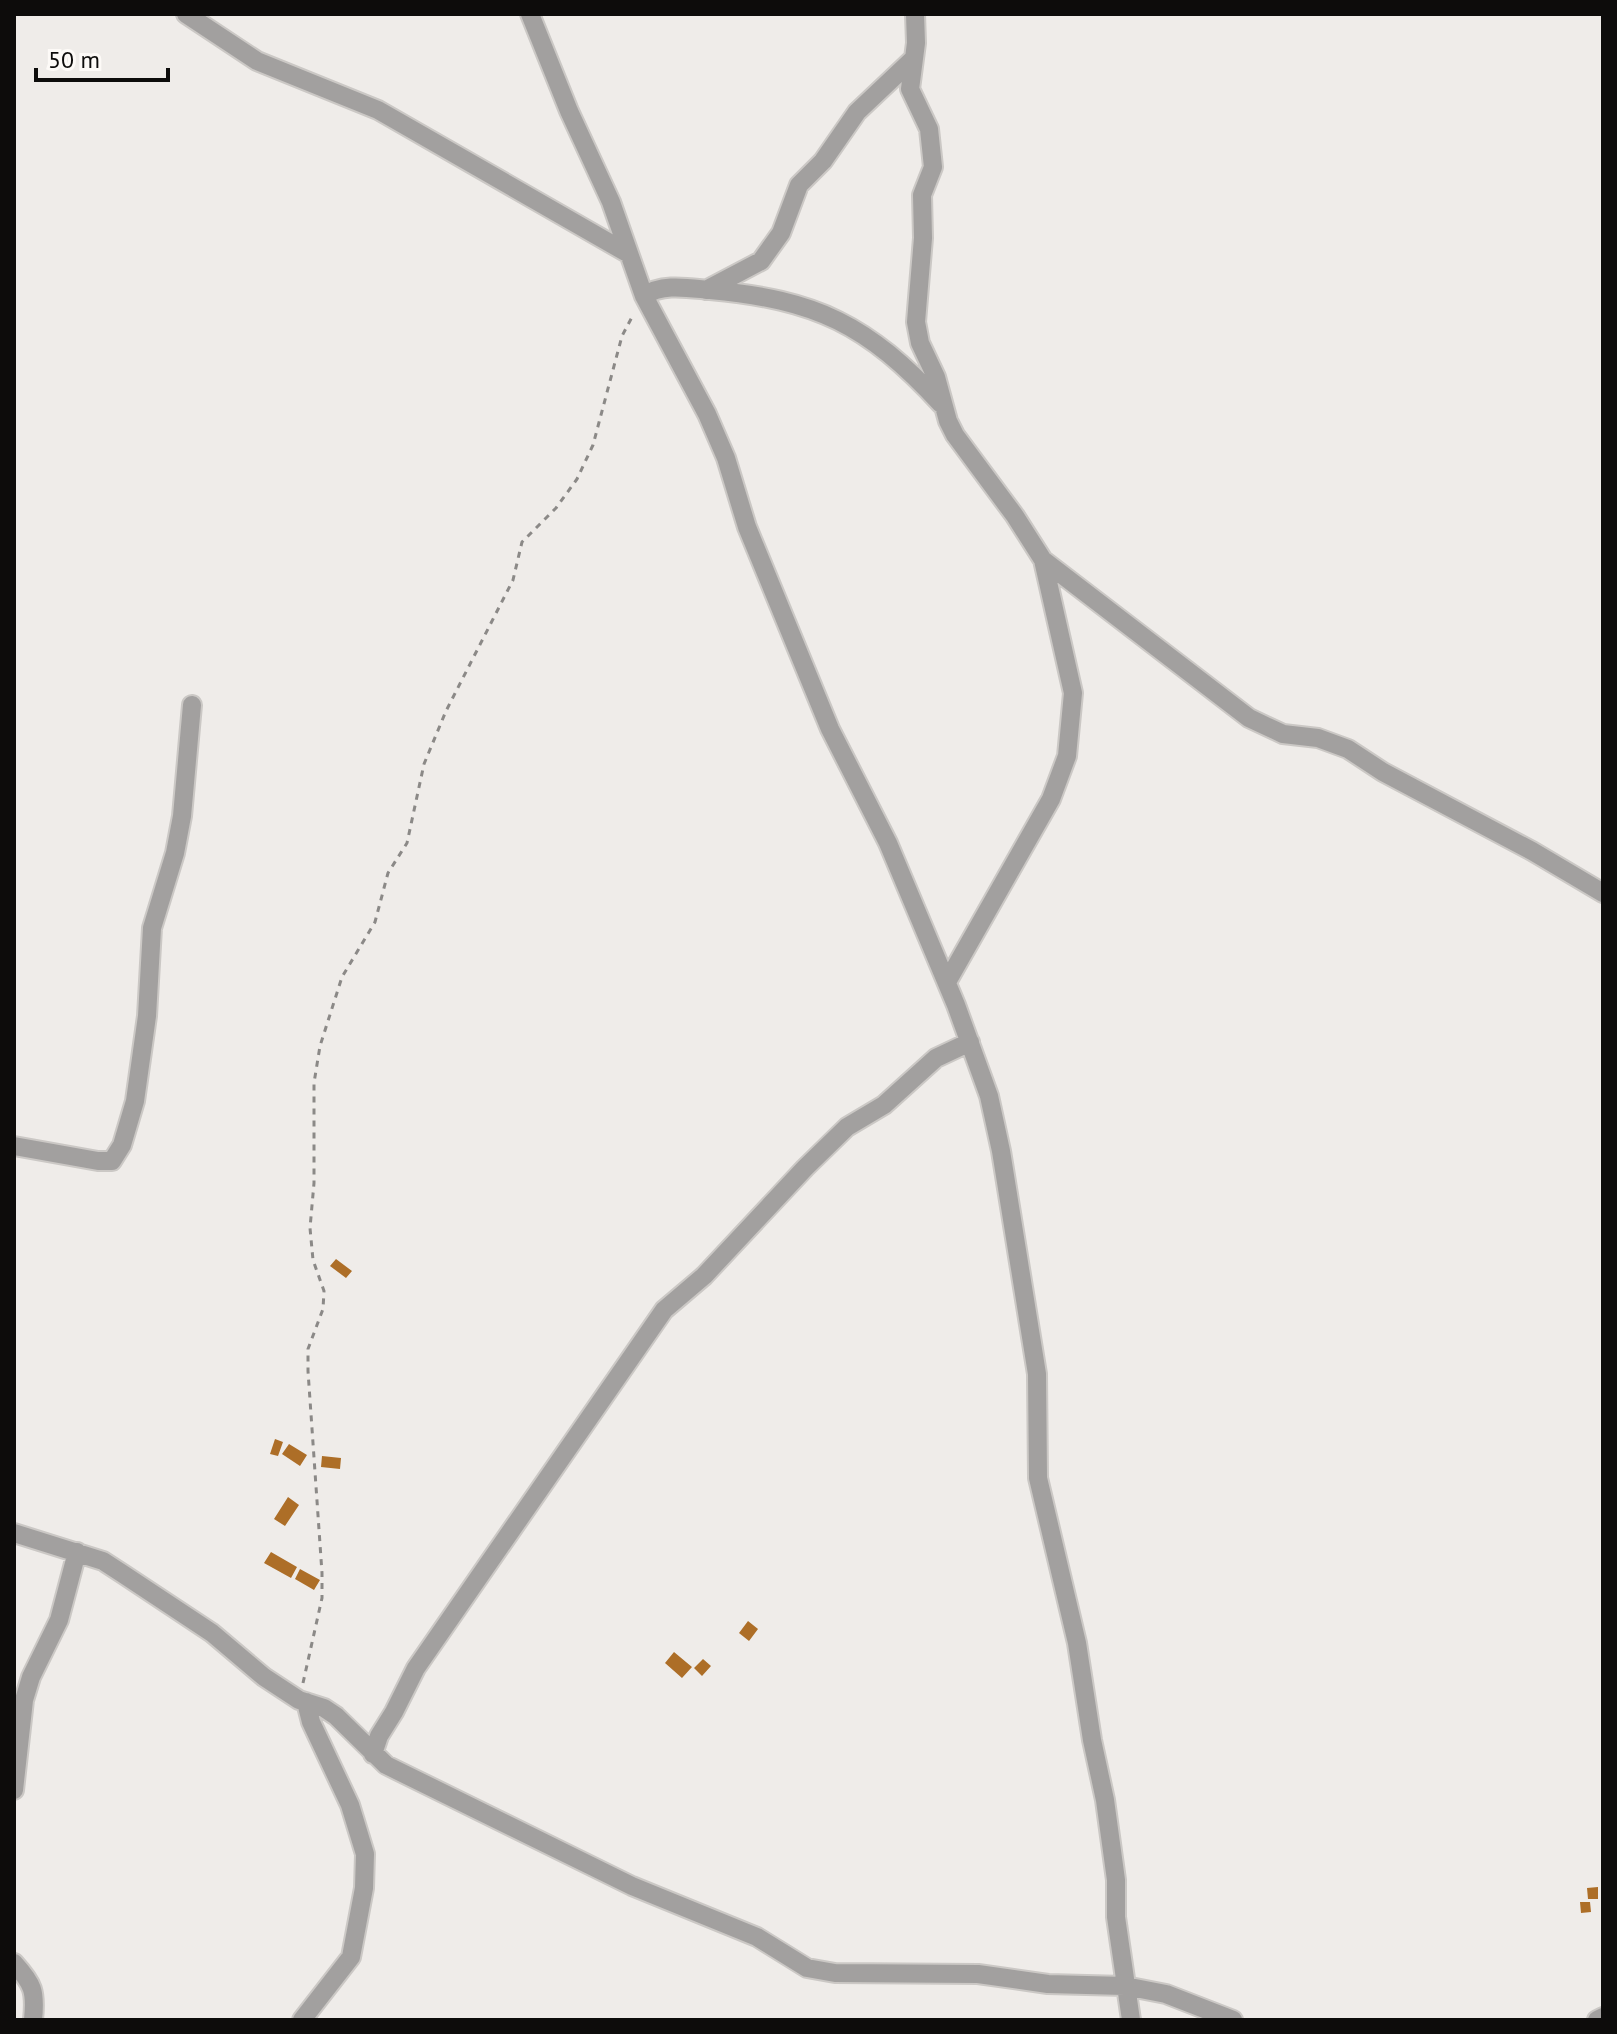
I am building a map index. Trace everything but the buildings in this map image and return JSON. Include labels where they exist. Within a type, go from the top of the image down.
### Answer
[{"type":"street","points":[[186,14],[257,61],[378,110],[629,254]]},
{"type":"street","points":[[530,14],[569,111],[611,202],[646,302],[726,458],[747,527],[830,729],[888,843],[947,982],[989,1096],[1021,1267],[1037,1374],[1038,1478],[1077,1643],[1105,1800],[1116,1880],[1116,1917],[1131,2020]]},
{"type":"street","points":[[915,14],[916,43],[910,89],[929,129],[933,167],[922,195],[923,238],[916,322],[920,343],[936,377],[955,435],[1015,516],[1043,560],[1073,693],[1067,756],[1051,799],[947,982]]},
{"type":"street","points":[[706,290],[761,261],[781,233],[799,185],[823,161],[857,112],[912,60]]},
{"type":"street","points":[[646,302],[654,289],[668,287],[790,302],[826,313],[852,326],[907,369],[943,406]]},
{"type":"street","points":[[1043,560],[1249,718],[1283,734],[1318,738],[1348,749],[1383,772],[1556,864],[1603,893]]},
{"type":"street","points":[[14,1146],[112,1161],[122,1145],[135,1101],[147,1016],[152,928],[175,853],[182,816],[192,705]]},
{"type":"street","points":[[373,1754],[379,1736],[416,1668],[664,1310],[704,1276],[847,1127],[884,1105],[936,1058],[970,1042]]},
{"type":"street","points":[[14,1533],[103,1561],[176,1607],[264,1677],[302,1701],[336,1716],[386,1765],[632,1886],[757,1937],[807,1968],[835,1973],[978,1974],[1048,1984],[1125,1986],[1166,1994],[1233,2020]]},
{"type":"street","points":[[14,1790],[24,1700],[31,1677],[59,1620],[77,1552]]},
{"type":"street","points":[[302,1701],[354,1817],[365,1854],[364,1888],[351,1957],[302,2020]]},
{"type":"street","points":[[14,1963],[32,1987],[35,1996],[33,2020]]},
{"type":"street","points":[[1597,2020],[1603,2017]]},
{"type":"path","points":[[302,1701],[322,1598],[308,1371],[308,1349],[323,1309],[324,1291],[313,1260],[310,1228],[314,1183],[314,1083],[320,1046],[342,977],[375,922],[388,873],[407,843],[424,764],[446,711],[513,580],[522,542],[556,508],[577,479],[593,445],[622,336],[632,317],[646,302]]}]
